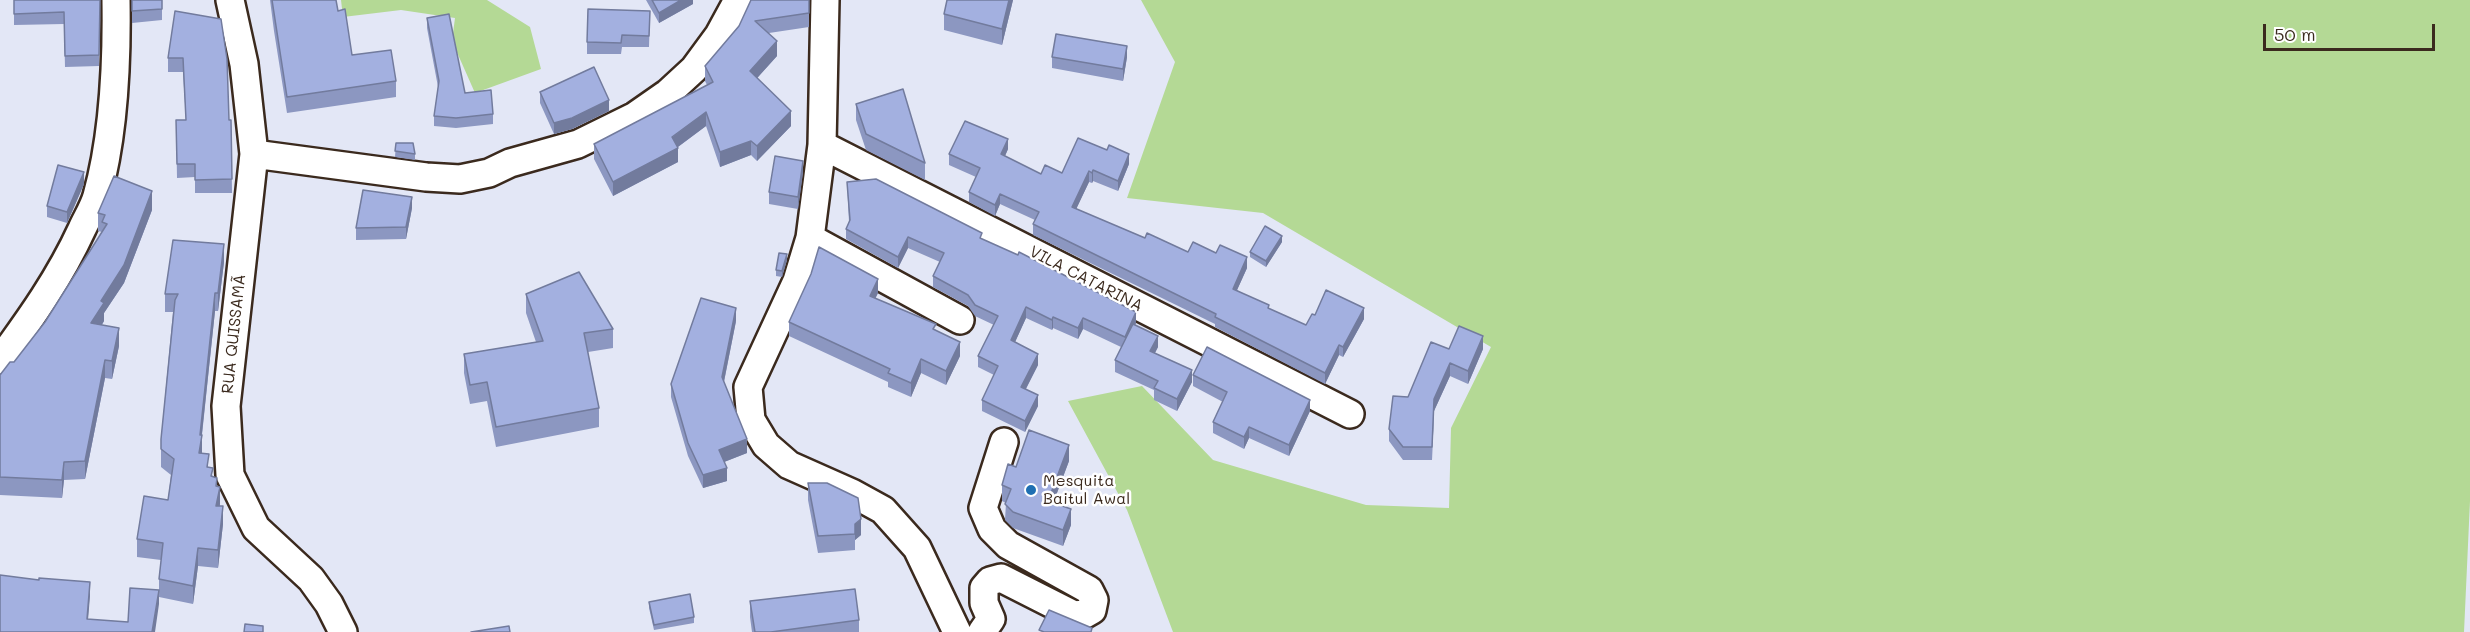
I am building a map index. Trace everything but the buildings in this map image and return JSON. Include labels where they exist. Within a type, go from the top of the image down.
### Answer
[{"type":"street","points":[[0,360],[42,304],[74,247],[97,197],[108,144],[116,36],[116,0]]},
{"type":"street","name":"RUA QUISSAMÃ","points":[[230,0],[244,64],[254,154],[226,406],[230,475],[256,528],[311,579],[329,604],[343,632]]},
{"type":"street","points":[[254,154],[426,177],[460,179],[489,173],[510,163],[578,144],[635,117],[668,93],[694,69],[719,35],[738,0]]},
{"type":"street","points":[[825,0],[822,145],[810,238],[797,281],[748,387],[751,420],[766,444],[789,465],[818,480],[852,493],[883,510],[917,548],[957,632]]},
{"type":"street","name":"VILA CATARINA","points":[[822,145],[1350,414]]},
{"type":"street","points":[[810,238],[960,320]]},
{"type":"street","points":[[982,632],[991,619],[984,603],[984,588],[990,581],[1001,578],[1074,615],[1092,610],[1094,600],[1089,590],[1008,545],[992,529],[983,508],[1004,442]]},
{"type":"green space","points":[[341,0],[487,0],[530,27],[541,69],[475,93],[452,41],[455,18],[401,10],[343,17]]},
{"type":"green space","points":[[1141,0],[2470,0],[2470,501],[2464,632],[1173,632],[1127,510],[1068,401],[1142,386],[1213,460],[1366,505],[1449,508],[1451,428],[1491,347],[1263,213],[1127,198],[1175,62]]},
{"type":"place","name":"Mesquita Baitul Awal","points":[[1031,490]]}]
